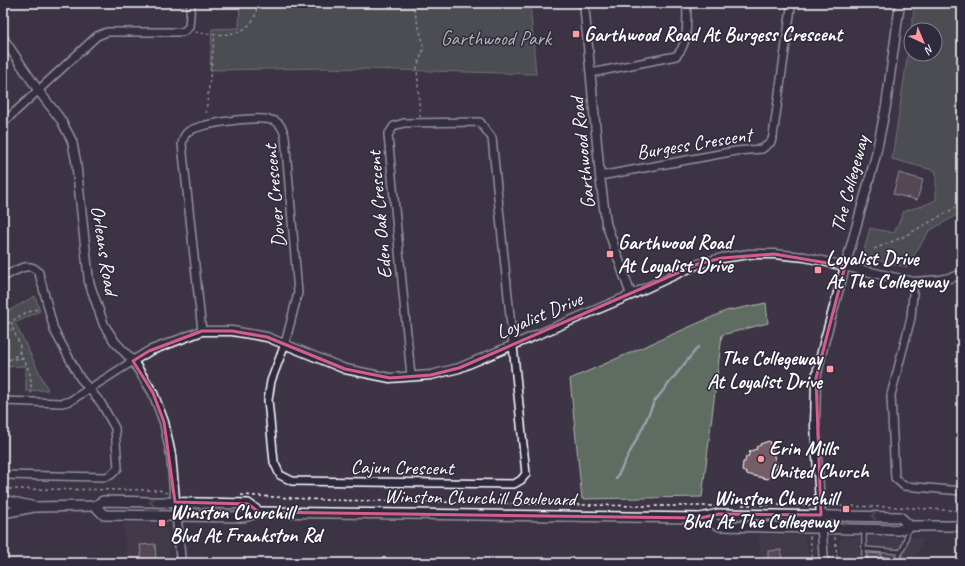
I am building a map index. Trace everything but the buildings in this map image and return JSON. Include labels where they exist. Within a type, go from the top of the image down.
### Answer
[{"type":"main road","name":"Winston Churchill Boulevard","points":[[3,500],[34,507]]},
{"type":"main road","name":"Winston Churchill Boulevard","points":[[3,513],[34,507],[95,506],[103,501],[248,504],[259,512]]},
{"type":"main road","name":"Winston Churchill Boulevard","points":[[95,506],[104,515],[244,517],[259,512],[700,518],[719,514],[820,515],[900,517],[910,526]]},
{"type":"main road","name":"Winston Churchill Boulevard","points":[[700,518],[720,526],[864,530],[899,530],[910,526],[962,526]]},
{"type":"street","points":[[3,123],[101,34],[113,32],[178,33],[187,30],[190,22],[191,3]]},
{"type":"street","name":"Garthwood Road","points":[[584,3],[600,176],[606,223],[631,295]]},
{"type":"street","points":[[591,73],[676,56],[682,50],[685,43],[687,3]]},
{"type":"street","name":"Burgess Crescent","points":[[600,176],[736,151],[762,149],[767,146],[771,142],[773,136],[791,8],[790,3]]},
{"type":"street","name":"The Collegeway","points":[[824,563],[815,410],[816,378],[824,343],[875,159],[886,106],[900,3]]},
{"type":"street","name":"Orleans Road","points":[[3,38],[38,90],[61,120],[72,142],[77,169],[89,282],[104,325],[115,342],[133,361],[153,393],[164,422],[171,455],[181,563]]},
{"type":"street","name":"Dover Crescent","points":[[202,331],[182,144],[188,132],[206,124],[237,120],[269,120],[282,127],[285,136],[298,293],[285,344]]},
{"type":"street","name":"Eden Oak Crescent","points":[[411,376],[388,135],[394,126],[404,123],[480,122],[492,138],[512,344]]},
{"type":"street","name":"Loyalist Drive","points":[[133,361],[149,351],[202,331],[247,332],[267,337],[345,370],[390,378],[431,375],[458,368],[631,295],[698,264],[749,254],[774,254],[806,257],[914,282],[940,280],[962,275]]},
{"type":"street","points":[[3,277],[27,266],[34,268],[39,273],[54,330],[80,378],[101,403],[115,428],[118,468],[105,477],[3,476]]},
{"type":"street","points":[[914,282],[911,318],[891,395],[895,478],[904,486],[962,491]]},
{"type":"street","name":"Cajun Crescent","points":[[285,344],[271,381],[268,400],[274,462],[280,475],[292,481],[514,484],[521,480],[526,474],[512,344]]},
{"type":"street","points":[[3,401],[62,403],[70,401],[133,361]]},
{"type":"lane","points":[[882,559],[896,562],[910,526]]},
{"type":"lane","points":[[864,530],[864,549],[866,558],[864,563]]},
{"type":"lane","points":[[864,549],[901,552]]},
{"type":"lane","points":[[824,563],[848,563]]},
{"type":"path","points":[[187,30],[196,33],[238,32],[247,28],[253,21],[256,3]]},
{"type":"path","points":[[412,3],[423,42],[423,51],[417,67],[420,123]]},
{"type":"path","points":[[206,113],[215,33]]},
{"type":"path","points":[[874,249],[903,237],[962,204]]},
{"type":"path","points":[[4,327],[32,310],[48,306]]},
{"type":"path","points":[[12,322],[12,330]]},
{"type":"path","points":[[4,327],[12,330],[19,339],[19,351],[32,376],[30,402]]},
{"type":"path","points":[[14,358],[19,351]]},
{"type":"path","points":[[3,362],[14,358],[23,358]]},
{"type":"path","points":[[3,489],[159,490],[164,493]]},
{"type":"path","points":[[238,495],[326,500],[635,506],[720,506]]},
{"type":"path","points":[[735,506],[790,506],[803,504]]},
{"type":"path","points":[[835,507],[890,507],[962,511]]},
{"type":"path","points":[[810,536],[813,563]]},
{"type":"path","points":[[835,537],[837,562]]},
{"type":"highlighted area","points":[[774,254],[845,266],[816,378],[821,515],[719,514],[700,518],[259,512],[248,504],[175,502],[164,422],[153,393],[133,361],[149,351],[202,331],[232,331],[267,337],[345,369],[390,378],[431,375],[459,368],[698,264],[722,258]]},
{"type":"shaded area","points":[[123,523],[163,523],[166,526],[170,563],[127,563]]},
{"type":"shaded area","points":[[759,534],[804,536],[810,563],[761,563]]},
{"type":"shaded area","points":[[842,537],[923,538],[913,563],[841,563],[839,541]]},
{"type":"green space","name":"Garthwood Park","points":[[240,3],[530,3],[536,74],[325,68],[210,70],[212,29],[239,28]]},
{"type":"green space","points":[[915,3],[962,3],[962,212],[929,231],[907,267],[868,258],[863,254],[870,228],[894,233],[904,211],[936,200],[936,171],[892,159],[907,62],[943,62],[943,22],[912,22]]},
{"type":"green space","points":[[35,296],[40,311],[15,323],[48,390],[26,391],[26,366],[3,367],[3,314]]},
{"type":"green space","points":[[766,303],[768,323],[722,335],[702,497],[582,499],[570,379],[726,311]]},
{"type":"waterway","points":[[616,479],[654,402],[698,347]]},
{"type":"place","name":"Garthwood Road At Burgess Crescent","points":[[576,34]]},
{"type":"place","name":"Garthwood Road At Loyalist Drive","points":[[610,254]]},
{"type":"place","name":"Loyalist Drive At The Collegeway","points":[[818,270]]},
{"type":"place","name":"The Collegeway At Loyalist Drive","points":[[830,369]]},
{"type":"place","name":"Erin Mills United Church","points":[[761,459]]},
{"type":"place","name":"Winston Churchill Blvd At The Collegeway","points":[[846,509]]},
{"type":"place","name":"Winston Churchill Blvd At Frankston Rd","points":[[162,523]]}]
